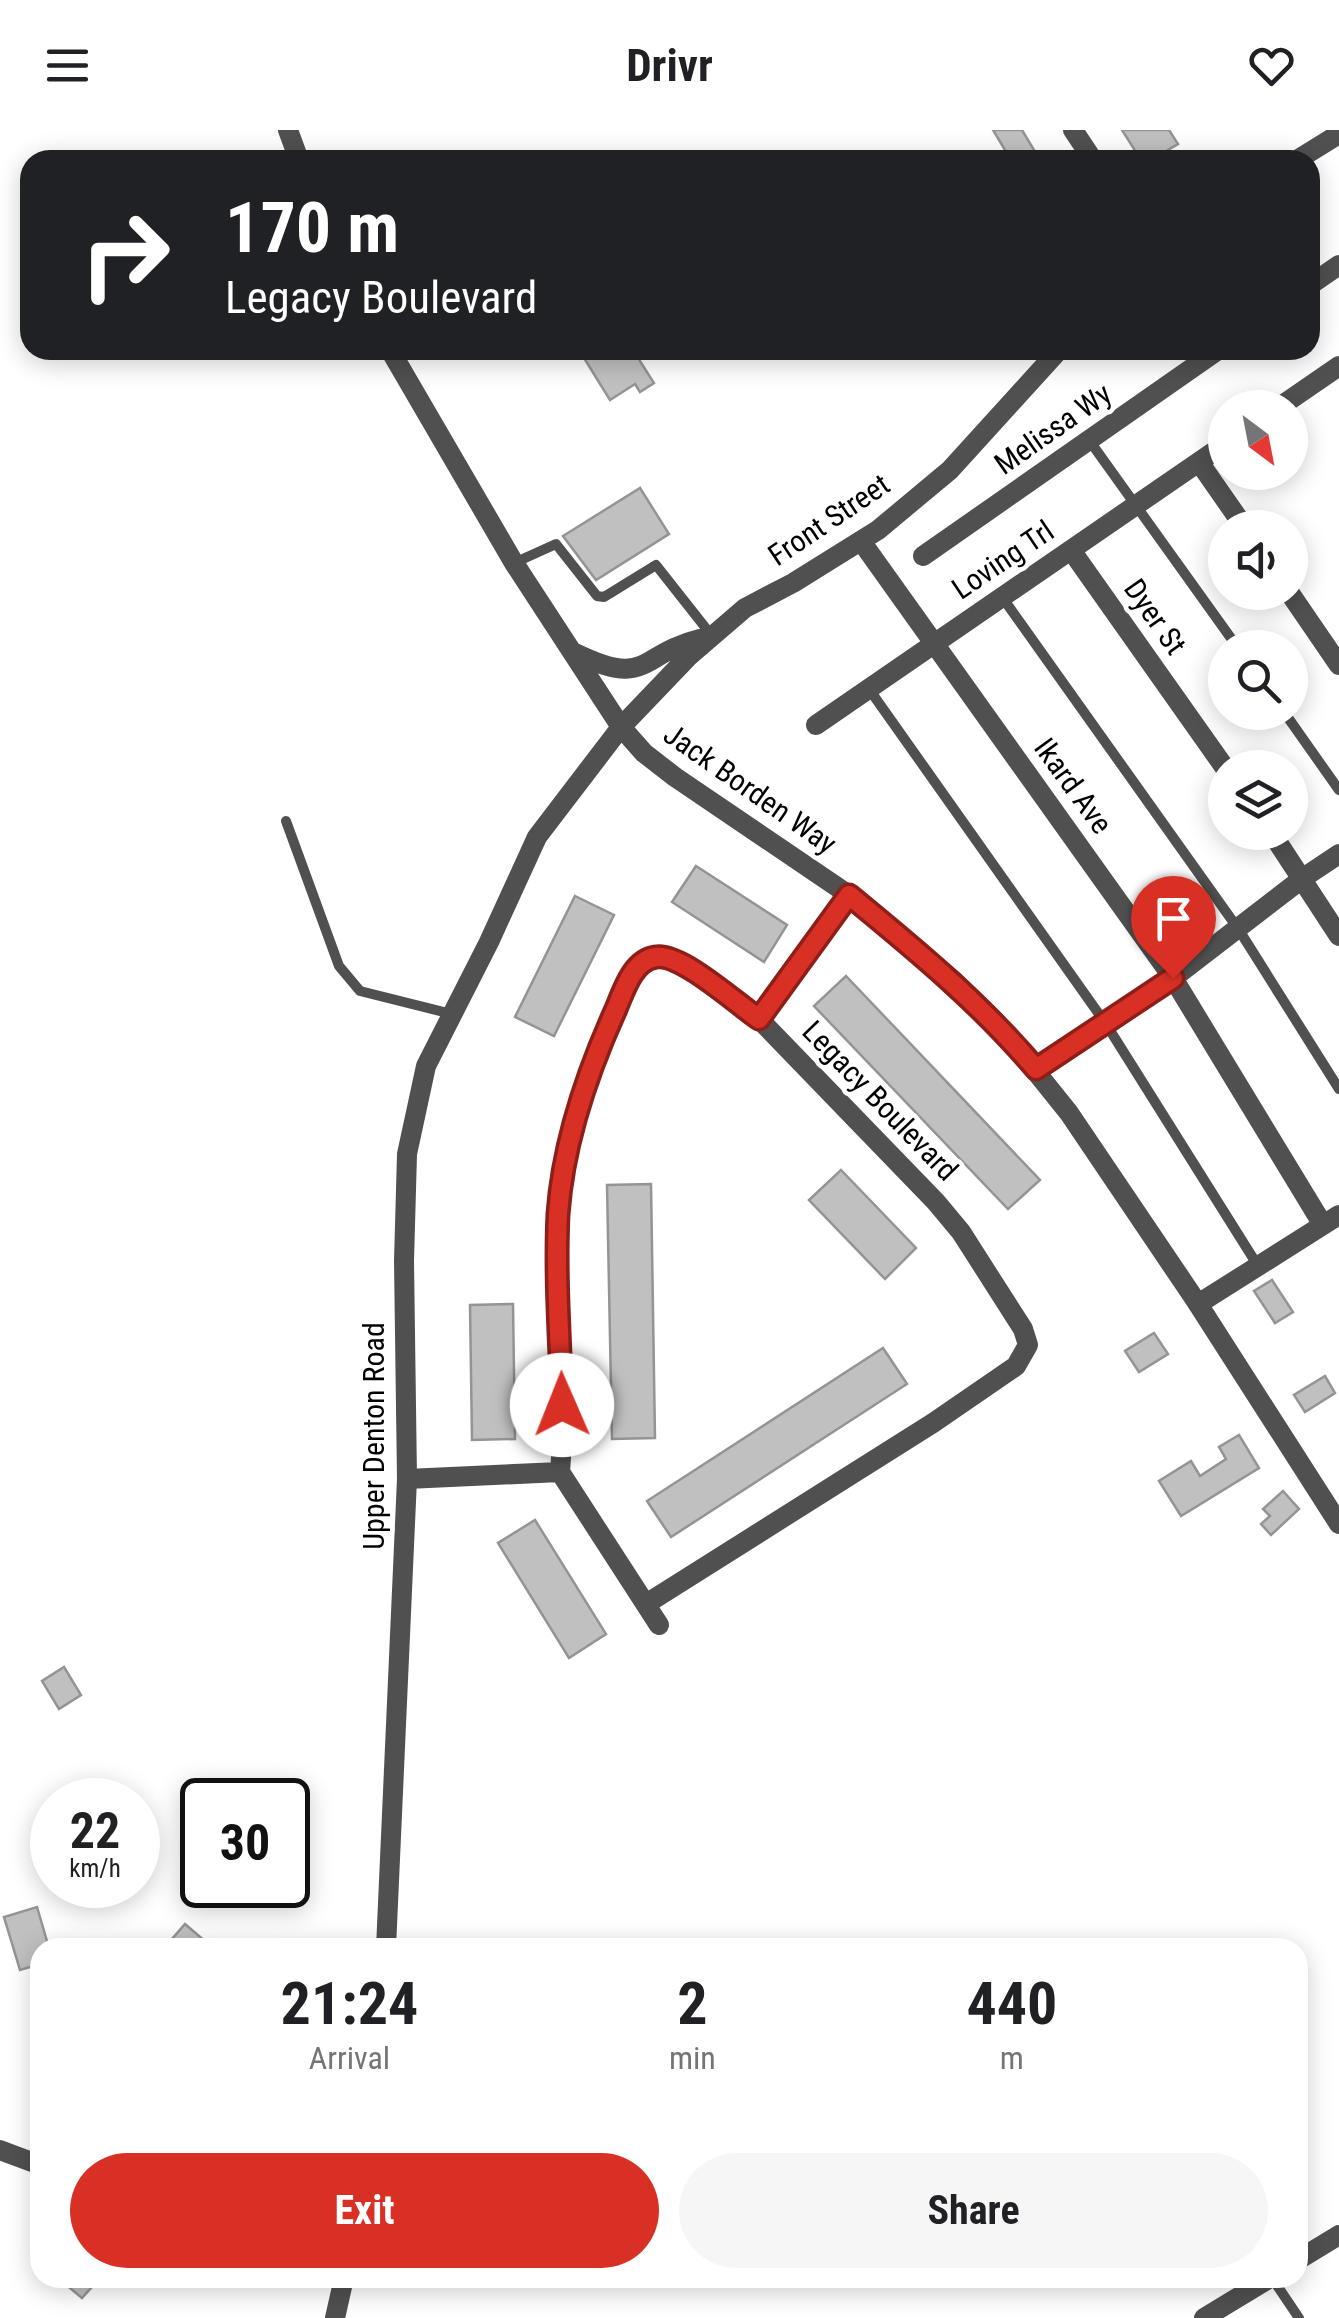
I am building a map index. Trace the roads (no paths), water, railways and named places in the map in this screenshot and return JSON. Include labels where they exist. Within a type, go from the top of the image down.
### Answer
[{"type":"street","points":[[1313,150],[1339,134]]},
{"type":"street","name":"Jack Borden Way","points":[[396,360],[514,563],[621,727],[644,753],[676,777],[849,895],[952,980],[996,1022],[1036,1069],[1198,1304],[1339,1524]]},
{"type":"street","name":"Front Street","points":[[489,942],[537,837],[621,727],[688,656],[746,608],[861,540],[950,470],[1050,360]]},
{"type":"street","name":"Melissa Wy","points":[[923,556],[1204,360]]},
{"type":"street","points":[[1304,390],[1339,366]]},
{"type":"street","name":"Loving Trl","points":[[816,725],[1208,456]]},
{"type":"street","points":[[1199,462],[1232,510]]},
{"type":"street","name":"Ikard Ave","points":[[861,540],[1173,978],[1331,1220]]},
{"type":"street","name":"Dyer St","points":[[1071,550],[1212,750]]},
{"type":"street","points":[[1302,610],[1339,664]]},
{"type":"street","points":[[572,651],[607,668],[631,670],[684,643],[712,636]]},
{"type":"street","points":[[1283,850],[1339,936]]},
{"type":"street","points":[[1036,1069],[1173,978],[1339,854]]},
{"type":"street","points":[[759,1019],[849,895]]},
{"type":"street","name":"Upper Denton Road","points":[[386,1938],[408,1479],[404,1261],[407,1154],[426,1066],[489,942]]},
{"type":"street","name":"Legacy Boulevard","points":[[560,1472],[558,1214],[563,1173],[586,1080],[597,1052],[631,976],[643,961],[659,956],[680,962],[759,1019],[936,1202],[1024,1329],[1028,1345],[1016,1366],[933,1423],[646,1604]]},
{"type":"street","points":[[1198,1304],[1331,1220]]},
{"type":"street","points":[[408,1479],[560,1472],[659,1625]]},
{"type":"street","points":[[0,2150],[30,2161]]},
{"type":"street","points":[[1308,2254],[1339,2234]]},
{"type":"street","points":[[335,2318],[342,2288]]},
{"type":"street","points":[[1204,2318],[1254,2288]]},
{"type":"lane","points":[[1090,440],[1225,630]]},
{"type":"lane","points":[[514,563],[556,544],[563,548],[597,596],[604,597],[656,565],[712,636]]},
{"type":"lane","points":[[1002,597],[1239,930],[1339,1089]]},
{"type":"lane","points":[[869,688],[1106,1024],[1258,1266]]},
{"type":"lane","points":[[1297,730],[1339,790]]},
{"type":"lane","points":[[286,821],[339,966],[350,982],[360,990],[453,1015]]},
{"type":"lane","points":[[1278,2288],[1299,2318]]}]
